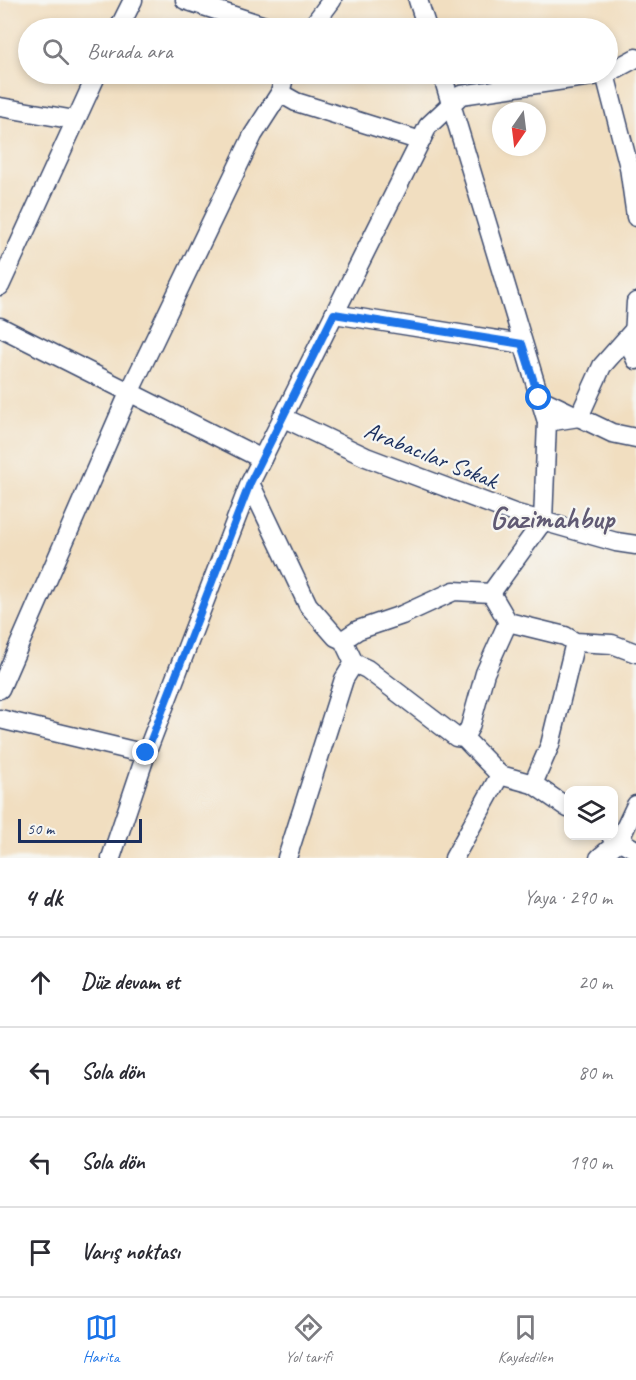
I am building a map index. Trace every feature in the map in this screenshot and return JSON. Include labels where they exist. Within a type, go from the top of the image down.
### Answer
[{"type":"street","points":[[124,18],[133,0]]},
{"type":"street","points":[[185,0],[240,18]]},
{"type":"street","points":[[318,18],[332,0]]},
{"type":"street","points":[[418,0],[424,18]]},
{"type":"street","points":[[618,67],[636,58]]},
{"type":"street","points":[[0,286],[4,265],[93,84]]},
{"type":"street","points":[[0,688],[129,393],[253,135],[280,93],[282,84]]},
{"type":"street","points":[[445,84],[547,422],[543,521],[491,593]]},
{"type":"street","points":[[111,858],[146,753],[250,483],[428,126],[461,95],[534,84]]},
{"type":"street","points":[[609,84],[629,167],[636,217]]},
{"type":"street","points":[[280,93],[296,102],[421,141]]},
{"type":"street","points":[[0,107],[75,120]]},
{"type":"street","points":[[636,303],[633,353],[636,360]]},
{"type":"street","points":[[334,314],[522,344]]},
{"type":"street","points":[[0,327],[262,459]]},
{"type":"street","points":[[579,417],[602,366],[634,330]]},
{"type":"street","points":[[539,398],[612,433],[636,438]]},
{"type":"street","name":"Arabacılar Sokak","points":[[282,417],[366,457],[514,513],[616,542],[636,545]]},
{"type":"street","points":[[547,422],[579,417]]},
{"type":"street","points":[[250,483],[308,605],[336,637],[343,640],[354,663],[367,669],[456,736],[464,738],[500,775],[533,784],[564,805]]},
{"type":"street","points":[[343,640],[358,630],[402,615],[454,591],[491,593]]},
{"type":"street","points":[[491,593],[508,622],[565,636],[575,642],[612,644],[636,653]]},
{"type":"street","points":[[464,738],[470,727],[485,673],[508,622]]},
{"type":"street","points":[[533,784],[550,745],[575,642]]},
{"type":"street","points":[[287,858],[344,679],[354,663]]},
{"type":"street","points":[[0,719],[146,753]]},
{"type":"street","points":[[454,858],[500,775]]},
{"type":"street","points":[[618,833],[636,805]]},
{"type":"street","points":[[599,858],[613,840]]},
{"type":"street","points":[[618,840],[636,850]]},
{"type":"district","name":"Gazimahbup","points":[[552,518]]},
{"type":"route","points":[[146,753],[250,483],[334,314],[522,344],[539,398]]}]
